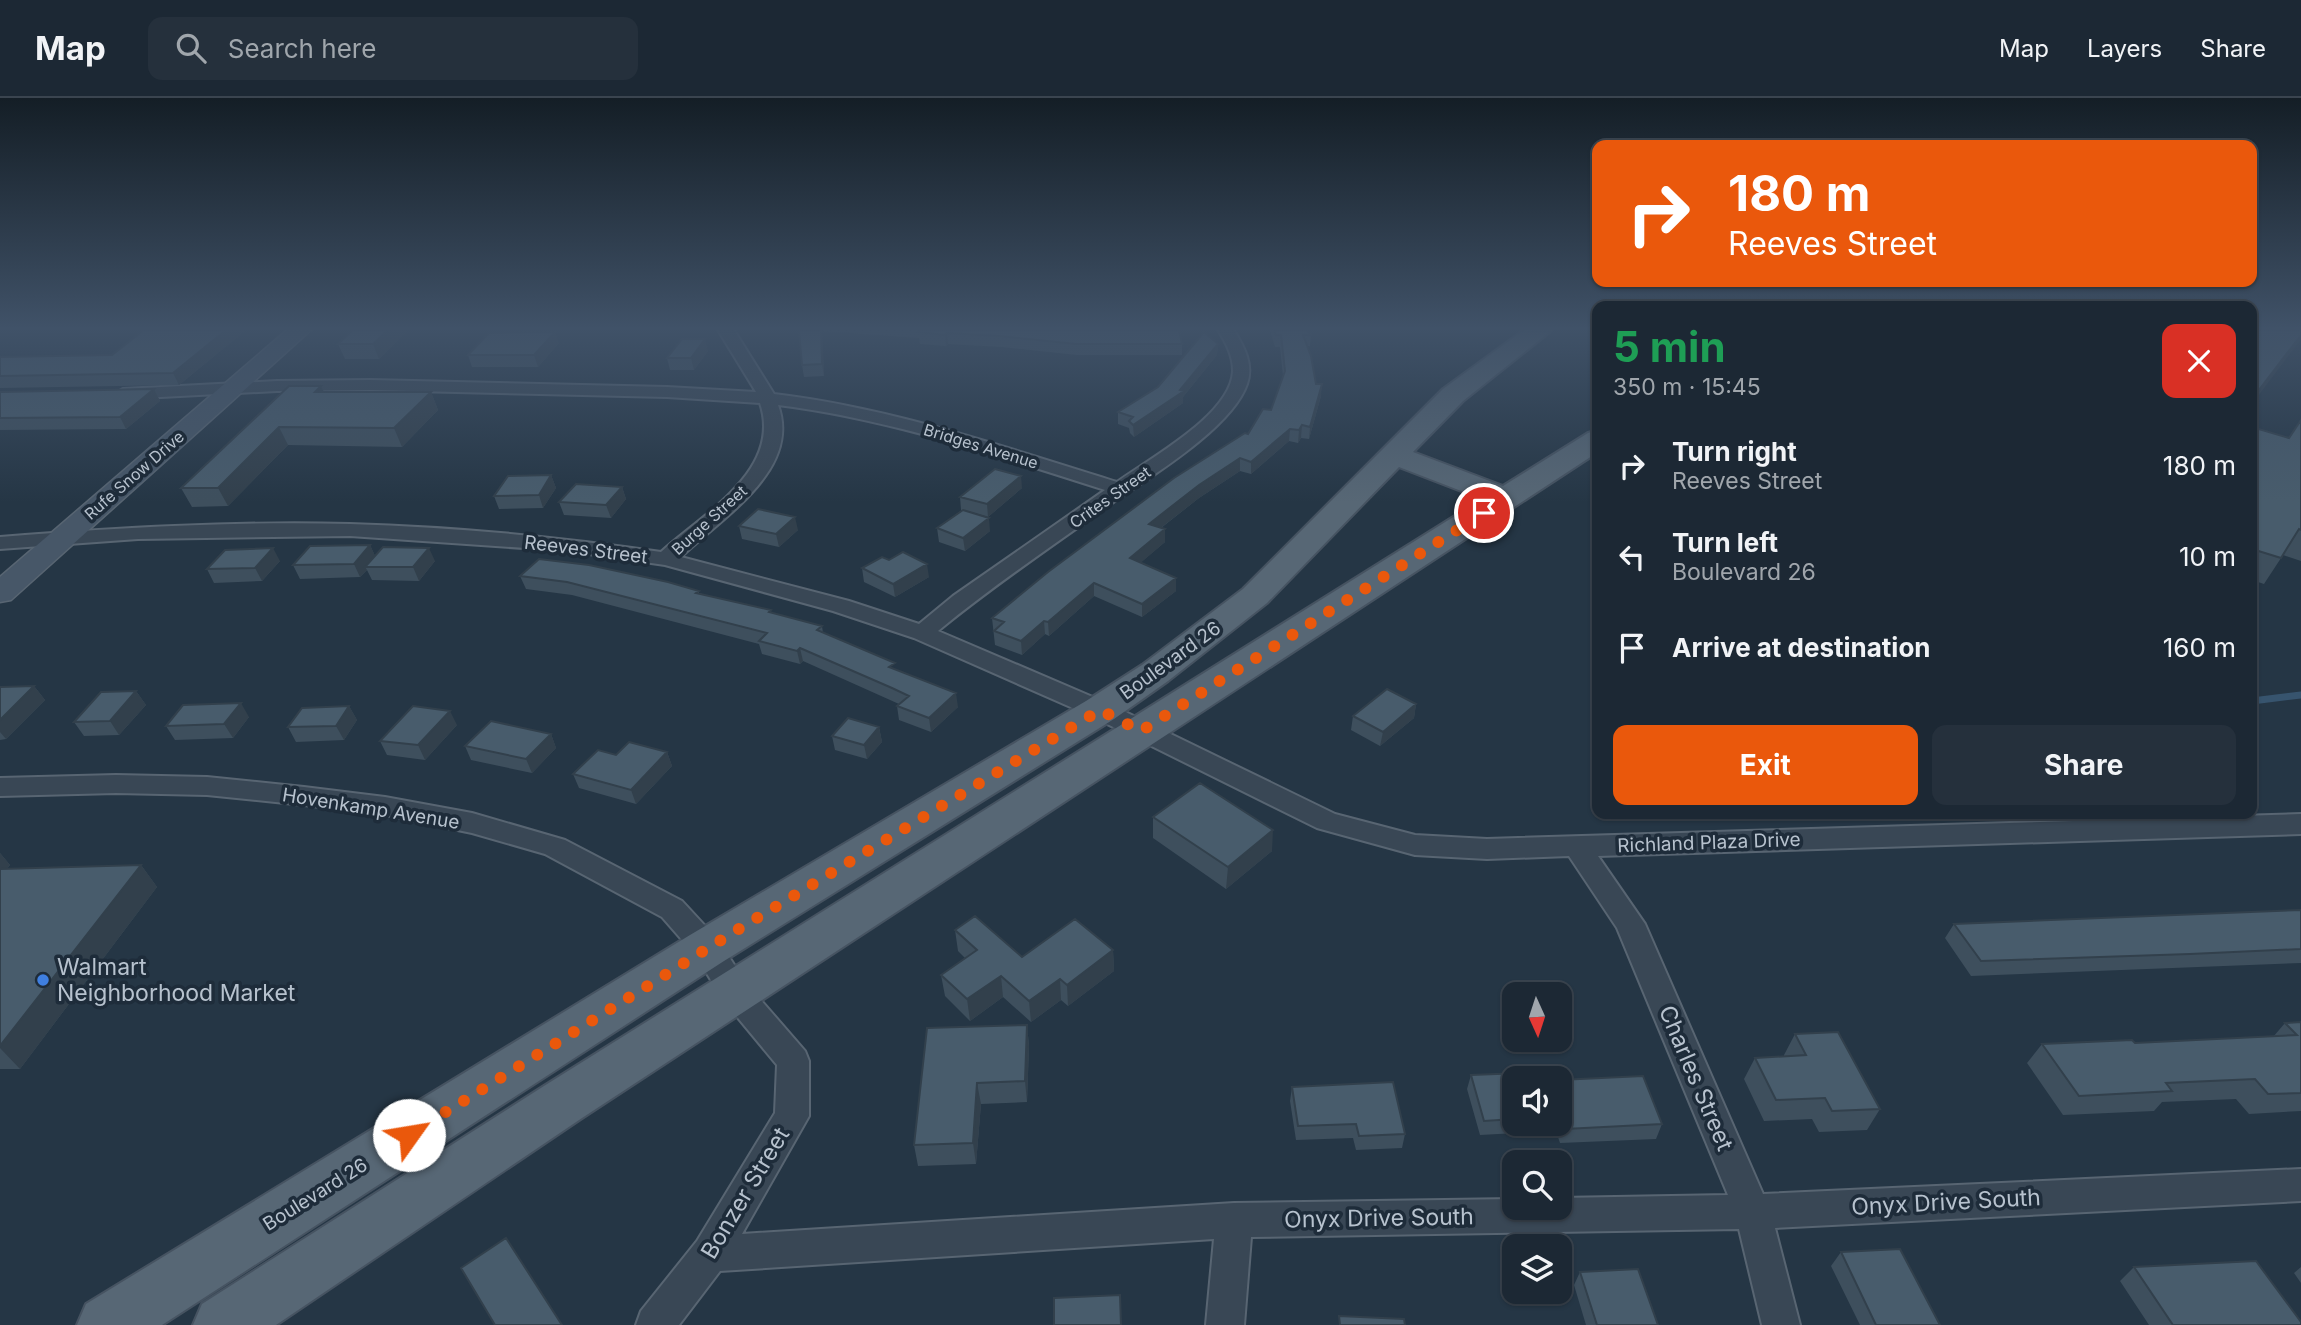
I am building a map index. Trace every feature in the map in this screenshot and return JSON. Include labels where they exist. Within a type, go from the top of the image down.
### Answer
[{"type":"main road","name":"Rufe Snow Drive","points":[[0,593],[234,387]]},
{"type":"main road","name":"Boulevard 26","points":[[223,1325],[721,970],[1155,673],[1255,596],[1463,387]]},
{"type":"main road","name":"Boulevard 26","points":[[107,1325],[1141,731],[1592,443]]},
{"type":"main road","points":[[1394,455],[1507,498]]},
{"type":"street","name":"Bridges Avenue","points":[[111,394],[229,387]]},
{"type":"street","name":"Bridges Avenue","points":[[494,387],[766,398],[823,405],[915,425],[1121,489]]},
{"type":"street","name":"Burge Street","points":[[666,558],[750,484],[774,438],[775,425],[760,387]]},
{"type":"street","name":"Crites Street","points":[[922,633],[961,601],[1201,430],[1223,411],[1237,387]]},
{"type":"street","name":"Reeves Street","points":[[0,543],[138,533],[350,530],[568,545],[666,558],[841,606],[922,633],[1100,710],[1141,731]]},
{"type":"street","name":"Richland Plaza Drive","points":[[1141,731],[1327,821],[1415,845],[1487,849],[2301,824]]},
{"type":"street","name":"Hovenkamp Avenue","points":[[0,787],[207,786],[385,806],[472,823],[555,847],[672,909],[721,970]]},
{"type":"street","name":"Charles Street","points":[[1577,846],[1630,924],[1753,1212],[1781,1325]]},
{"type":"street","name":"Bonzer Street","points":[[655,1325],[710,1254],[792,1116],[793,1061],[721,970]]},
{"type":"street","name":"Onyx Drive South","points":[[710,1254],[1234,1220],[1753,1212],[2301,1185]]},
{"type":"street","points":[[1225,1325],[1234,1220]]},
{"type":"building","points":[[288,387],[320,387],[315,392],[431,392],[394,428],[279,427],[218,488],[181,488]]},
{"type":"building","points":[[1158,387],[1182,387],[1180,390],[1184,391],[1133,425],[1129,421],[1133,417],[1118,412]]},
{"type":"building","points":[[1279,387],[1321,387],[1310,427],[1302,425],[1299,430],[1290,429],[1251,462],[1240,458],[1199,485],[1149,524],[1165,529],[1130,558],[1176,578],[1142,604],[1094,583],[1021,641],[994,631],[1004,622],[992,618],[1048,572],[1174,478],[1245,433],[1248,434],[1263,409],[1271,410]]},
{"type":"building","points":[[154,389],[120,417],[0,418],[0,392]]},
{"type":"building","points":[[2301,420],[2301,530],[2299,529],[2281,558],[2257,551],[2257,428],[2289,438]]},
{"type":"building","points":[[995,469],[1021,476],[987,504],[960,497]]},
{"type":"building","points":[[551,475],[539,495],[494,496],[508,476]]},
{"type":"building","points":[[576,484],[622,487],[606,505],[559,502]]},
{"type":"building","points":[[758,509],[795,517],[776,534],[739,526]]},
{"type":"building","points":[[963,510],[989,518],[963,538],[937,528]]},
{"type":"building","points":[[370,545],[354,564],[293,565],[310,546]]},
{"type":"building","points":[[383,547],[429,548],[413,567],[365,567]]},
{"type":"building","points":[[273,548],[255,568],[207,569],[225,550]]},
{"type":"building","points":[[903,552],[927,564],[893,584],[862,568],[882,557],[889,560]]},
{"type":"building","points":[[539,559],[589,565],[668,582],[699,591],[696,593],[771,610],[769,612],[822,626],[817,630],[895,663],[889,667],[956,693],[929,718],[897,706],[909,696],[892,688],[800,648],[797,651],[759,641],[767,633],[567,582],[520,576]]},
{"type":"building","points":[[34,686],[0,720],[0,687]]},
{"type":"building","points":[[1387,689],[1416,704],[1383,732],[1353,716]]},
{"type":"building","points":[[136,691],[110,721],[74,722],[101,692]]},
{"type":"building","points":[[241,703],[224,724],[166,726],[183,705]]},
{"type":"building","points":[[349,706],[336,726],[288,727],[302,708]]},
{"type":"building","points":[[413,706],[450,711],[418,745],[380,741]]},
{"type":"building","points":[[848,718],[879,727],[864,745],[832,736]]},
{"type":"building","points":[[491,721],[551,734],[526,759],[465,746]]},
{"type":"building","points":[[629,742],[667,752],[631,790],[573,774],[598,750],[616,755]]},
{"type":"building","points":[[1200,783],[1273,830],[1228,867],[1153,817]]},
{"type":"building","name":"Walmart Neighborhood Market","points":[[141,865],[0,1046],[0,869]]},
{"type":"building","points":[[2301,910],[2301,949],[2190,954],[1981,961],[1954,924]]},
{"type":"building","points":[[975,916],[1022,957],[1075,919],[1113,950],[1067,985],[1060,979],[1029,1001],[1001,976],[967,999],[941,975],[977,950],[955,930]]},
{"type":"building","points":[[2301,1022],[2301,1093],[2268,1094],[2255,1079],[2166,1083],[2172,1091],[2079,1096],[2042,1044],[2132,1040],[2135,1043],[2297,1035],[2285,1023]]},
{"type":"building","points":[[1027,1025],[1025,1081],[977,1083],[973,1143],[914,1145],[927,1028]]},
{"type":"building","points":[[1838,1032],[1880,1109],[1832,1111],[1825,1098],[1776,1100],[1755,1058],[1806,1055],[1795,1034]]},
{"type":"building","points":[[1502,1074],[1502,1120],[1484,1121],[1471,1075]]},
{"type":"building","points":[[1643,1076],[1662,1124],[1572,1129],[1572,1079]]},
{"type":"building","points":[[1393,1082],[1405,1134],[1359,1136],[1356,1124],[1298,1126],[1292,1087]]},
{"type":"building","points":[[506,1238],[562,1325],[495,1325],[461,1268]]},
{"type":"building","points":[[1900,1249],[1940,1325],[1876,1325],[1841,1252]]},
{"type":"building","points":[[2256,1261],[2301,1325],[2173,1325],[2134,1267]]},
{"type":"building","points":[[1638,1269],[1658,1325],[1597,1325],[1580,1272]]},
{"type":"building","points":[[1120,1295],[1121,1325],[1054,1325],[1054,1298]]},
{"type":"building","points":[[1339,1316],[1404,1319],[1405,1325],[1340,1325]]},
{"type":"waterway","points":[[2257,700],[2301,695]]},
{"type":"place","name":"Walmart Neighborhood Market","points":[[43,980]]},
{"type":"route","points":[[409,1135],[881,841],[1100,710],[1141,731],[1285,642],[1484,513]]}]
